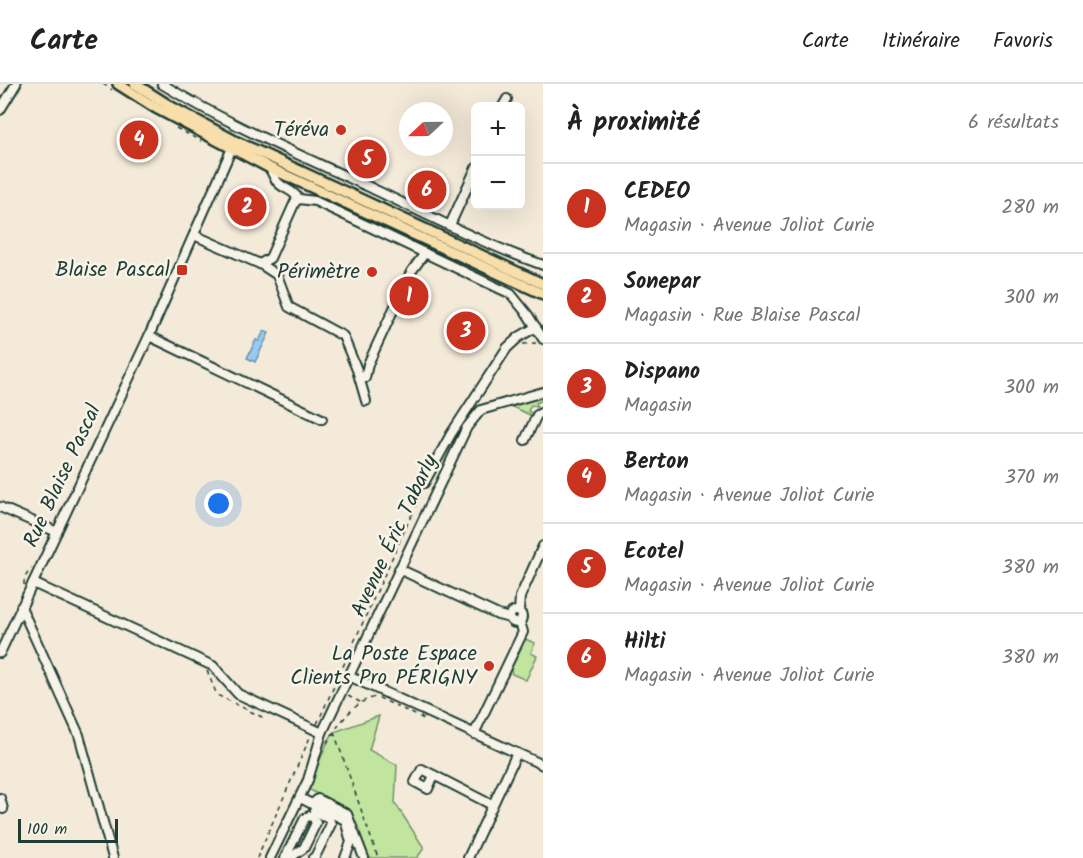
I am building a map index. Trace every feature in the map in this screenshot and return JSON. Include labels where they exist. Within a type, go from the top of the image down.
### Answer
[{"type":"main road","points":[[118,84],[156,108],[234,145],[543,284]]},
{"type":"main road","points":[[135,84],[270,168],[543,294]]},
{"type":"street","points":[[0,110],[16,84]]},
{"type":"street","points":[[162,84],[240,128],[450,225],[543,265]]},
{"type":"street","name":"Rue Blaise Pascal","points":[[0,652],[149,336],[240,128]]},
{"type":"street","points":[[270,168],[282,188],[293,192],[299,199],[315,201],[511,294],[536,327],[541,340]]},
{"type":"street","points":[[450,225],[471,179]]},
{"type":"street","points":[[260,264],[270,258],[295,202],[299,199]]},
{"type":"street","points":[[194,235],[260,264],[277,275],[289,307],[343,336],[357,370],[366,401]]},
{"type":"street","points":[[365,378],[368,363],[411,272],[425,253]]},
{"type":"street","points":[[424,485],[451,434],[510,344],[536,327]]},
{"type":"street","points":[[149,336],[322,419]]},
{"type":"street","name":"Avenue Éric Tabarly","points":[[270,858],[300,798],[318,752],[322,733],[467,427],[481,410],[543,392]]},
{"type":"street","points":[[525,440],[537,415],[543,412]]},
{"type":"street","points":[[0,507],[57,532]]},
{"type":"street","points":[[474,734],[523,632],[520,622],[523,615],[519,611],[520,597],[543,546]]},
{"type":"street","points":[[399,569],[498,615],[510,618],[514,623],[520,622]]},
{"type":"street","points":[[31,586],[213,666],[238,694],[313,733],[322,733]]},
{"type":"street","points":[[21,607],[79,735],[113,858]]},
{"type":"street","points":[[510,618],[513,611],[519,611]]},
{"type":"street","points":[[349,676],[543,765]]},
{"type":"street","points":[[468,858],[517,753]]},
{"type":"street","points":[[434,775],[492,805]]},
{"type":"street","points":[[0,798],[3,809]]},
{"type":"street","points":[[300,798],[313,811],[329,819],[331,824],[313,858]]},
{"type":"street","points":[[285,858],[305,818],[313,811],[318,799],[347,814],[364,858]]},
{"type":"street","points":[[291,858],[304,848],[316,823],[313,811]]},
{"type":"street","points":[[313,811],[345,820],[351,842],[345,858]]},
{"type":"path","points":[[510,344],[536,343],[541,340]]},
{"type":"path","points":[[313,733],[424,485]]},
{"type":"path","points":[[411,516],[422,521]]},
{"type":"path","points":[[31,586],[23,586],[24,579],[34,564]]},
{"type":"path","points":[[257,858],[307,746],[322,754],[344,718],[369,698],[377,697],[422,719],[429,720]]},
{"type":"path","points":[[334,732],[378,858]]},
{"type":"green space","points":[[543,396],[543,400],[536,403],[537,406],[531,405],[528,411],[533,414],[532,416],[510,406]]},
{"type":"green space","points":[[525,639],[535,643],[531,653],[537,656],[526,680],[512,674],[510,667]]},
{"type":"green space","points":[[379,716],[369,750],[397,765],[395,803],[424,848],[417,858],[366,858],[348,810],[308,789],[334,732]]},
{"type":"water","points":[[264,331],[269,333],[255,362],[247,358],[256,340],[259,341]]},
{"type":"place","name":"Téréva","points":[[341,130]]},
{"type":"place","name":"Berton","points":[[139,140]]},
{"type":"place","name":"Ecotel","points":[[367,159]]},
{"type":"place","name":"Hilti","points":[[427,190]]},
{"type":"place","name":"Sonepar","points":[[247,207]]},
{"type":"place","name":"Blaise Pascal","points":[[182,270]]},
{"type":"place","name":"Périmètre","points":[[372,272]]},
{"type":"place","name":"CEDEO","points":[[409,296]]},
{"type":"place","name":"Dispano","points":[[466,331]]},
{"type":"place","name":"La Poste Espace Clients Pro PÉRIGNY","points":[[489,666]]}]
